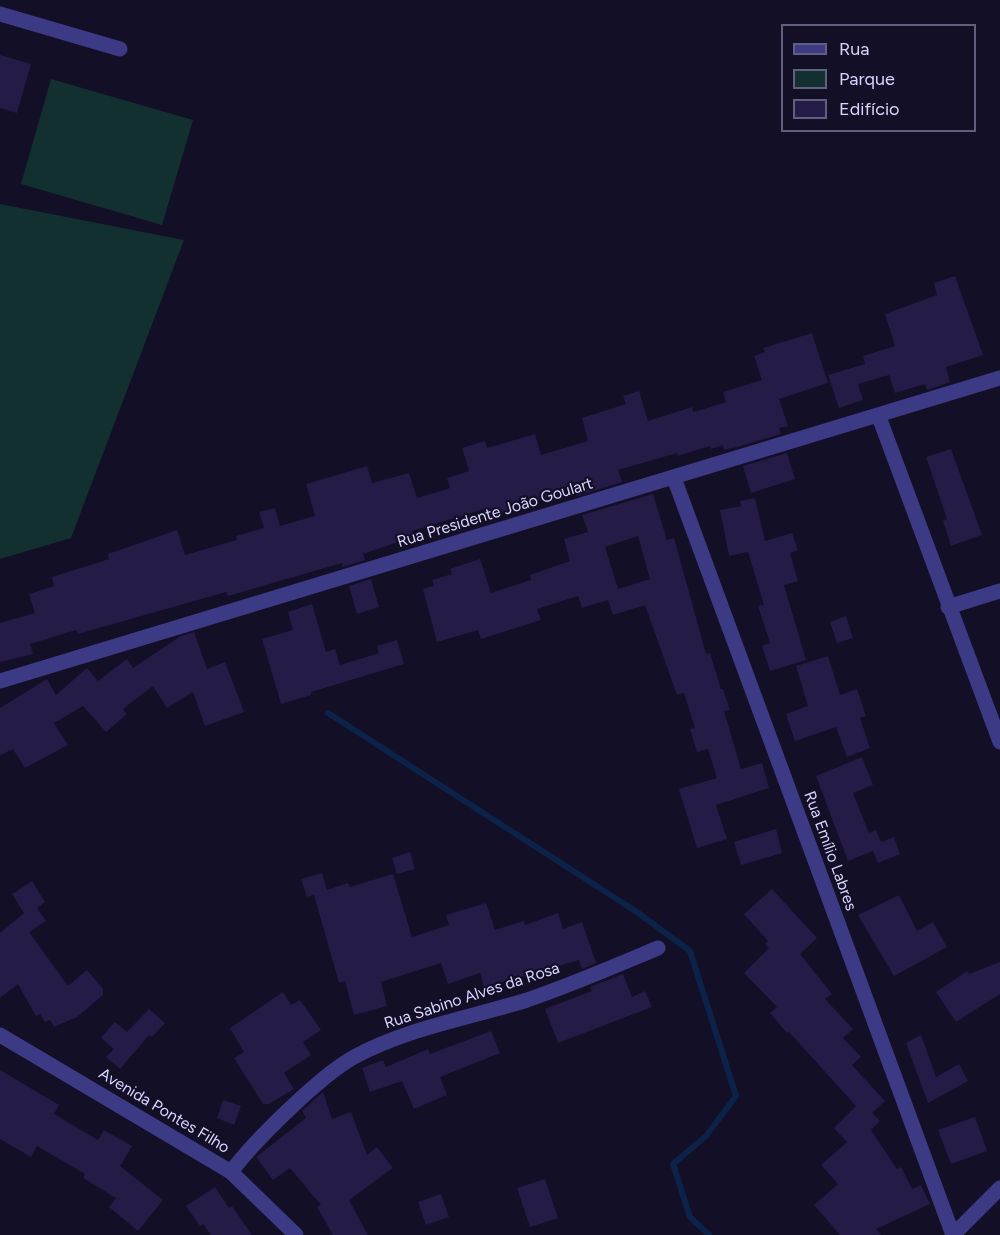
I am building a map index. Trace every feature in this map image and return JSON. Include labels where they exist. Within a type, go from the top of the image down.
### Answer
[{"type":"street","points":[[0,14],[120,49]]},
{"type":"street","name":"Rua Presidente João Goulart","points":[[0,681],[879,417],[1000,378]]},
{"type":"street","points":[[879,417],[1000,742]]},
{"type":"street","name":"Rua Emílio Labres","points":[[674,478],[953,1235]]},
{"type":"street","points":[[948,607],[1000,591]]},
{"type":"street","name":"Rua Sabino Alves da Rosa","points":[[231,1172],[246,1152],[320,1084],[353,1058],[404,1035],[527,999],[658,948]]},
{"type":"street","name":"Avenida Pontes Filho","points":[[0,1035],[231,1172],[296,1235]]},
{"type":"street","points":[[953,1235],[1000,1188]]},
{"type":"green space","points":[[51,79],[193,120],[162,225],[21,184]]},
{"type":"green space","points":[[0,204],[184,240],[71,538],[0,559]]},
{"type":"building","points":[[0,55],[31,64],[17,113],[0,108]]},
{"type":"building","points":[[955,276],[983,355],[946,367],[950,382],[927,390],[925,384],[895,393],[889,375],[858,384],[863,400],[839,408],[828,375],[865,364],[863,356],[895,346],[885,314],[937,295],[934,283]]},
{"type":"building","points":[[812,333],[828,383],[779,399],[788,426],[779,428],[781,434],[724,450],[723,445],[711,449],[710,446],[678,456],[677,453],[618,470],[622,482],[577,496],[575,490],[486,518],[484,509],[412,531],[413,537],[363,554],[365,560],[343,567],[342,563],[228,596],[226,592],[78,634],[76,630],[30,644],[33,654],[0,662],[0,623],[35,613],[29,594],[54,586],[52,577],[109,559],[108,554],[177,530],[185,555],[237,540],[236,536],[264,528],[259,512],[275,508],[280,526],[315,516],[306,484],[367,466],[372,483],[409,473],[417,498],[450,488],[447,478],[469,471],[462,448],[485,441],[487,448],[535,434],[541,455],[588,441],[582,418],[626,404],[623,396],[639,391],[648,421],[692,407],[694,412],[726,402],[723,392],[762,380],[754,356],[765,352],[763,348]]},
{"type":"building","points":[[951,449],[982,535],[951,546],[943,521],[947,519],[926,457]]},
{"type":"building","points":[[787,453],[795,479],[751,493],[743,466]]},
{"type":"building","points":[[653,494],[667,540],[674,538],[706,654],[710,653],[730,710],[724,711],[741,769],[762,763],[769,788],[716,805],[727,839],[697,848],[679,789],[717,778],[708,749],[697,752],[690,729],[695,728],[684,693],[677,695],[645,605],[613,615],[608,600],[582,608],[578,596],[537,609],[541,620],[481,639],[478,630],[437,642],[423,589],[434,586],[432,580],[452,574],[450,569],[480,559],[491,593],[531,580],[530,575],[570,561],[564,539],[588,532],[582,515]],"holes":[[[638,536],[650,579],[618,589],[605,547]]]},
{"type":"building","points":[[755,498],[765,541],[792,533],[798,550],[790,553],[798,581],[784,585],[806,660],[770,671],[762,646],[770,643],[758,606],[764,605],[748,552],[729,556],[720,510],[741,506],[740,501]]},
{"type":"building","points":[[371,579],[379,607],[357,614],[349,586]]},
{"type":"building","points":[[312,604],[326,652],[335,649],[340,665],[379,653],[377,646],[397,640],[404,664],[311,692],[311,695],[281,704],[262,639],[293,630],[288,612]]},
{"type":"building","points":[[846,616],[853,638],[837,643],[830,622]]},
{"type":"building","points":[[194,632],[207,669],[225,662],[244,712],[205,726],[193,692],[167,708],[153,686],[123,709],[127,714],[106,732],[83,706],[54,723],[68,745],[25,768],[13,749],[0,755],[0,708],[47,679],[56,695],[87,668],[98,681],[127,659],[133,668],[181,636]]},
{"type":"building","points":[[828,656],[840,695],[857,689],[866,716],[860,718],[870,748],[847,757],[836,727],[795,741],[786,714],[808,706],[796,666]]},
{"type":"building","points":[[862,757],[873,785],[853,793],[869,833],[876,830],[881,842],[894,837],[900,854],[878,863],[873,851],[848,861],[816,776]]},
{"type":"building","points":[[776,829],[782,853],[741,865],[734,842]]},
{"type":"building","points":[[410,852],[415,869],[397,874],[392,858]]},
{"type":"building","points":[[322,873],[327,890],[348,883],[350,887],[393,874],[412,937],[449,925],[446,915],[486,903],[495,930],[524,921],[525,925],[558,913],[563,929],[582,922],[596,963],[582,969],[579,960],[484,987],[480,973],[448,984],[441,963],[381,982],[387,1006],[354,1015],[345,981],[339,983],[314,895],[307,897],[301,879]]},
{"type":"building","points":[[32,881],[45,902],[37,908],[46,921],[29,932],[68,986],[87,970],[103,989],[103,995],[77,1017],[54,1027],[50,1020],[45,1022],[40,1014],[36,1016],[18,984],[0,998],[0,933],[24,913],[12,894]]},
{"type":"building","points":[[772,889],[817,938],[800,954],[832,994],[825,999],[853,1029],[843,1038],[861,1057],[852,1065],[885,1101],[872,1113],[880,1121],[871,1130],[897,1169],[901,1167],[912,1189],[921,1185],[930,1204],[876,1229],[881,1235],[840,1235],[814,1205],[838,1184],[821,1165],[847,1142],[834,1128],[856,1106],[770,1013],[777,1007],[744,973],[769,948],[765,944],[768,941],[744,914]]},
{"type":"building","points":[[899,895],[917,931],[933,922],[947,947],[894,976],[858,915]]},
{"type":"building","points":[[1000,962],[1000,994],[956,1022],[936,992],[967,971],[969,974]]},
{"type":"building","points":[[623,974],[632,997],[645,991],[652,1007],[558,1043],[545,1009],[592,991],[590,987]]},
{"type":"building","points":[[283,992],[291,1005],[300,1000],[321,1030],[303,1042],[311,1055],[284,1073],[294,1089],[269,1104],[263,1104],[234,1058],[244,1052],[230,1028]]},
{"type":"building","points":[[149,1009],[165,1023],[152,1037],[149,1035],[120,1069],[106,1057],[114,1049],[101,1038],[115,1022],[127,1032]]},
{"type":"building","points":[[491,1031],[500,1053],[440,1077],[447,1095],[414,1109],[402,1081],[370,1092],[362,1068],[383,1060],[386,1067],[428,1049],[430,1054]]},
{"type":"building","points":[[921,1035],[936,1077],[959,1064],[968,1081],[928,1103],[906,1043]]},
{"type":"building","points":[[0,1070],[59,1105],[54,1114],[98,1140],[104,1130],[132,1146],[120,1166],[163,1200],[138,1231],[109,1207],[116,1198],[83,1178],[85,1174],[37,1146],[31,1157],[0,1139]]},
{"type":"building","points":[[323,1092],[332,1119],[351,1112],[367,1155],[377,1147],[393,1168],[349,1200],[368,1235],[333,1235],[317,1207],[321,1205],[290,1168],[273,1180],[256,1157],[306,1118],[302,1111]]},
{"type":"building","points":[[223,1100],[241,1106],[234,1125],[217,1118]]},
{"type":"building","points":[[975,1117],[987,1151],[951,1164],[938,1130]]},
{"type":"building","points":[[545,1179],[558,1218],[530,1227],[517,1188]]},
{"type":"building","points":[[215,1187],[229,1208],[232,1206],[252,1235],[211,1235],[203,1224],[200,1226],[186,1206]]},
{"type":"building","points":[[441,1194],[449,1217],[426,1225],[418,1202]]},
{"type":"waterway","points":[[328,713],[637,912],[690,951],[736,1096],[706,1136],[673,1164],[690,1217],[709,1235]]}]
